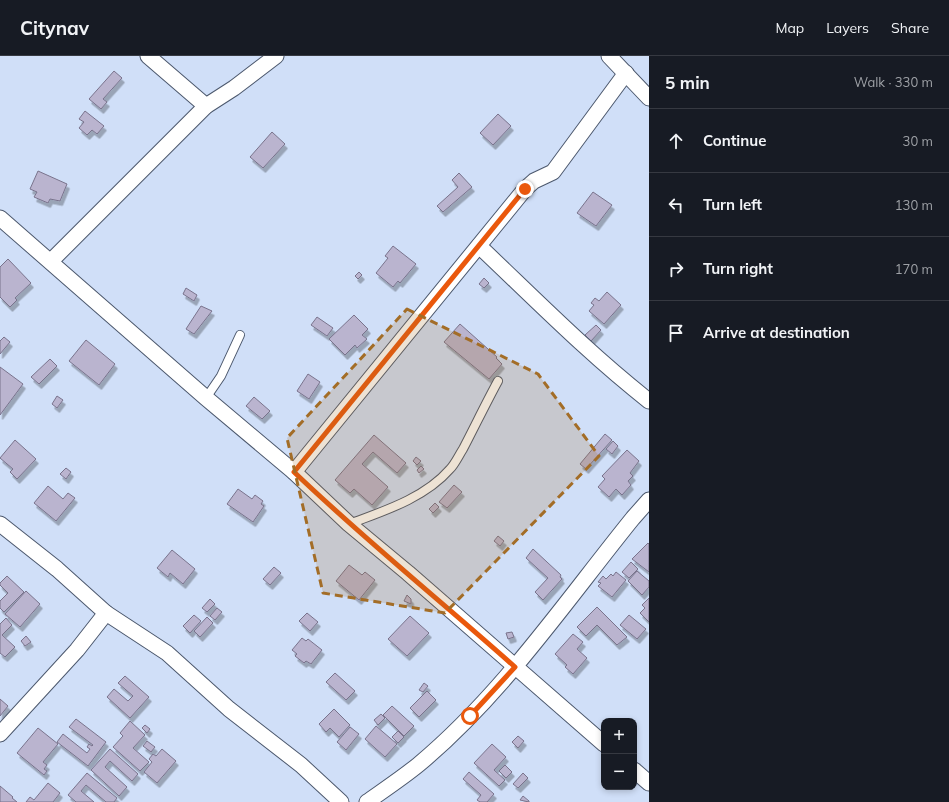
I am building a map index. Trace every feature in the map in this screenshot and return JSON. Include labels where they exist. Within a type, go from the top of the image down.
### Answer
[{"type":"street","points":[[148,56],[206,106]]},
{"type":"street","points":[[52,261],[206,106],[234,88],[276,56]]},
{"type":"street","points":[[609,56],[649,98]]},
{"type":"street","points":[[294,472],[525,189],[534,180],[553,172],[626,73]]},
{"type":"street","points":[[0,218],[52,261],[206,398],[294,472],[349,524],[408,573],[601,741]]},
{"type":"street","points":[[479,246],[581,344],[649,401]]},
{"type":"street","points":[[367,802],[418,765],[470,716],[515,667],[633,518],[649,500]]},
{"type":"street","points":[[0,524],[57,569],[106,613],[167,653],[228,709],[301,765],[341,802]]},
{"type":"street","points":[[0,734],[77,650],[106,613]]},
{"type":"street","points":[[637,773],[649,783]]},
{"type":"lane","points":[[206,398],[221,376],[240,335]]},
{"type":"lane","points":[[349,524],[416,496],[442,478],[451,468],[460,453],[498,381]]},
{"type":"highlighted area","points":[[407,309],[538,374],[599,456],[445,613],[323,593],[287,438]]},
{"type":"building","points":[[114,71],[122,78],[103,99],[107,102],[101,109],[89,99]]},
{"type":"building","points":[[85,111],[104,126],[97,134],[92,130],[87,135],[79,128],[84,122],[79,119]]},
{"type":"building","points":[[498,114],[511,126],[493,145],[480,133]]},
{"type":"building","points":[[272,132],[285,144],[263,168],[250,157]]},
{"type":"building","points":[[38,171],[67,184],[60,201],[50,199],[48,203],[34,197],[37,192],[30,189]]},
{"type":"building","points":[[459,173],[472,187],[443,212],[437,206],[458,187],[452,180]]},
{"type":"building","points":[[593,192],[612,205],[596,226],[577,213]]},
{"type":"building","points":[[393,246],[416,264],[400,283],[398,281],[393,287],[376,273],[388,258],[385,256]]},
{"type":"building","points":[[8,259],[31,283],[15,298],[17,300],[10,307],[0,297],[0,267]]},
{"type":"building","points":[[359,272],[362,275],[358,279],[355,276]]},
{"type":"building","points":[[484,278],[489,283],[484,288],[479,284]]},
{"type":"building","points":[[186,288],[197,295],[194,301],[183,294]]},
{"type":"building","points":[[607,292],[621,305],[604,324],[589,311],[594,305],[591,303],[595,298],[599,301]]},
{"type":"building","points":[[201,306],[212,311],[194,334],[186,329]]},
{"type":"building","points":[[354,315],[368,329],[362,335],[367,339],[357,348],[355,345],[345,355],[329,339]]},
{"type":"building","points":[[317,317],[333,328],[327,336],[311,325]]},
{"type":"building","points":[[460,324],[497,357],[496,358],[502,364],[489,379],[444,342]]},
{"type":"building","points":[[596,325],[601,330],[591,341],[585,335]]},
{"type":"building","points":[[4,337],[10,342],[0,354],[0,341]]},
{"type":"building","points":[[86,340],[115,364],[99,385],[69,361]]},
{"type":"building","points":[[50,359],[57,366],[39,384],[31,377]]},
{"type":"building","points":[[0,367],[23,384],[0,415]]},
{"type":"building","points":[[308,374],[320,382],[309,399],[297,391]]},
{"type":"building","points":[[57,396],[63,400],[57,408],[52,404]]},
{"type":"building","points":[[254,397],[270,411],[262,419],[246,406]]},
{"type":"building","points":[[605,434],[612,440],[586,469],[580,464]]},
{"type":"building","points":[[374,435],[406,463],[397,473],[373,452],[362,464],[388,487],[372,505],[354,489],[350,493],[335,480]]},
{"type":"building","points":[[15,440],[36,459],[17,479],[10,472],[13,469],[0,458]]},
{"type":"building","points":[[613,441],[618,446],[612,454],[606,449]]},
{"type":"building","points":[[627,450],[639,461],[630,473],[633,476],[628,481],[631,485],[622,495],[616,489],[609,497],[598,487],[605,479],[602,476]]},
{"type":"building","points":[[416,457],[421,461],[417,465],[413,461]]},
{"type":"building","points":[[421,466],[424,469],[419,473],[417,470]]},
{"type":"building","points":[[66,468],[71,472],[66,479],[60,474]]},
{"type":"building","points":[[454,485],[462,492],[447,508],[439,502]]},
{"type":"building","points":[[48,486],[63,499],[68,493],[75,498],[56,521],[34,503]]},
{"type":"building","points":[[238,489],[252,499],[255,495],[263,501],[261,504],[264,506],[253,522],[227,504]]},
{"type":"building","points":[[435,503],[439,507],[433,513],[429,509]]},
{"type":"building","points":[[498,536],[504,541],[500,546],[494,541]]},
{"type":"building","points":[[648,543],[649,544],[649,572],[632,559]]},
{"type":"building","points":[[533,549],[561,575],[560,577],[562,579],[543,600],[535,592],[548,578],[526,558]]},
{"type":"building","points":[[172,550],[195,569],[183,584],[170,573],[168,577],[157,568]]},
{"type":"building","points":[[631,562],[638,569],[629,578],[622,572]]},
{"type":"building","points":[[349,565],[362,575],[365,572],[375,580],[359,600],[336,581]]},
{"type":"building","points":[[274,567],[281,573],[270,585],[263,579]]},
{"type":"building","points":[[637,571],[649,581],[649,587],[642,595],[628,581]]},
{"type":"building","points":[[616,572],[626,580],[612,597],[598,586],[601,583],[598,582],[603,576],[606,579],[611,574],[613,576]]},
{"type":"building","points":[[7,576],[24,592],[4,612],[0,608],[0,601],[8,593],[0,585],[0,583]]},
{"type":"building","points":[[26,591],[40,604],[20,627],[5,614]]},
{"type":"building","points":[[407,595],[411,599],[411,604],[404,601]]},
{"type":"building","points":[[649,598],[649,622],[640,613],[645,608],[642,605]]},
{"type":"building","points":[[210,599],[215,604],[207,612],[202,608]]},
{"type":"building","points":[[597,607],[627,637],[617,645],[597,625],[586,636],[577,627]]},
{"type":"building","points":[[217,608],[222,612],[215,620],[210,616]]},
{"type":"building","points":[[307,613],[318,622],[310,631],[299,621]]},
{"type":"building","points":[[194,615],[201,621],[190,633],[183,626]]},
{"type":"building","points":[[629,615],[646,629],[637,639],[620,625]]},
{"type":"building","points":[[410,616],[429,633],[407,656],[388,639]]},
{"type":"building","points":[[207,617],[213,623],[200,637],[194,631]]},
{"type":"building","points":[[6,618],[12,625],[2,635],[15,647],[5,657],[0,653],[0,624]]},
{"type":"building","points":[[512,632],[514,637],[508,639],[506,633]]},
{"type":"building","points":[[573,634],[583,642],[577,649],[587,658],[573,674],[565,667],[567,665],[555,654]]},
{"type":"building","points":[[26,636],[31,642],[25,646],[21,641]]},
{"type":"building","points":[[302,638],[306,641],[308,639],[322,650],[311,664],[306,661],[304,663],[295,656],[297,654],[292,650]]},
{"type":"building","points":[[335,673],[355,691],[346,700],[326,682]]},
{"type":"building","points":[[125,676],[149,697],[130,718],[107,697],[114,689],[128,701],[133,696],[118,683]]},
{"type":"building","points":[[424,683],[428,686],[423,692],[419,690]]},
{"type":"building","points":[[427,691],[436,700],[419,717],[410,708]]},
{"type":"building","points":[[0,699],[8,706],[0,716]]},
{"type":"building","points":[[392,706],[414,726],[404,736],[383,715]]},
{"type":"building","points":[[334,709],[350,725],[339,737],[330,728],[326,732],[319,724]]},
{"type":"building","points":[[381,714],[385,718],[378,725],[374,720]]},
{"type":"building","points":[[76,719],[106,742],[88,766],[57,742],[63,734],[87,753],[90,749],[87,747],[89,744],[92,746],[93,745],[69,727]]},
{"type":"building","points":[[130,721],[145,735],[133,748],[149,762],[140,771],[113,747],[123,736],[120,733]]},
{"type":"building","points":[[145,725],[150,729],[147,733],[142,728]]},
{"type":"building","points":[[376,726],[397,744],[385,757],[365,739]]},
{"type":"building","points":[[350,727],[359,734],[346,750],[337,742]]},
{"type":"building","points":[[38,728],[58,744],[43,762],[47,765],[44,769],[47,771],[44,775],[17,753]]},
{"type":"building","points":[[398,731],[404,737],[398,743],[392,737]]},
{"type":"building","points":[[518,736],[524,741],[518,748],[512,742]]},
{"type":"building","points":[[147,741],[155,747],[151,752],[143,746]]},
{"type":"building","points":[[492,744],[506,757],[494,770],[505,780],[499,786],[474,763]]},
{"type":"building","points":[[110,749],[138,774],[132,781],[110,761],[105,767],[127,787],[119,796],[91,770]]},
{"type":"building","points":[[162,749],[176,761],[157,783],[144,772],[152,762],[149,759],[153,754],[156,756]]},
{"type":"building","points":[[505,765],[512,772],[506,778],[499,771]]},
{"type":"building","points":[[469,772],[494,794],[487,802],[480,802],[477,800],[481,795],[463,779]]},
{"type":"building","points":[[87,773],[117,798],[114,802],[106,802],[86,785],[81,791],[94,802],[76,802],[68,795]]},
{"type":"building","points":[[523,773],[528,778],[518,788],[513,784]]},
{"type":"building","points":[[48,783],[60,793],[53,802],[26,802],[30,797],[34,800]]},
{"type":"building","points":[[0,786],[13,797],[12,798],[17,802],[0,802]]},
{"type":"building","points":[[523,796],[529,801],[529,802],[520,800]]},
{"type":"route","points":[[470,716],[515,667],[408,573],[349,524],[294,472],[525,189]]}]
